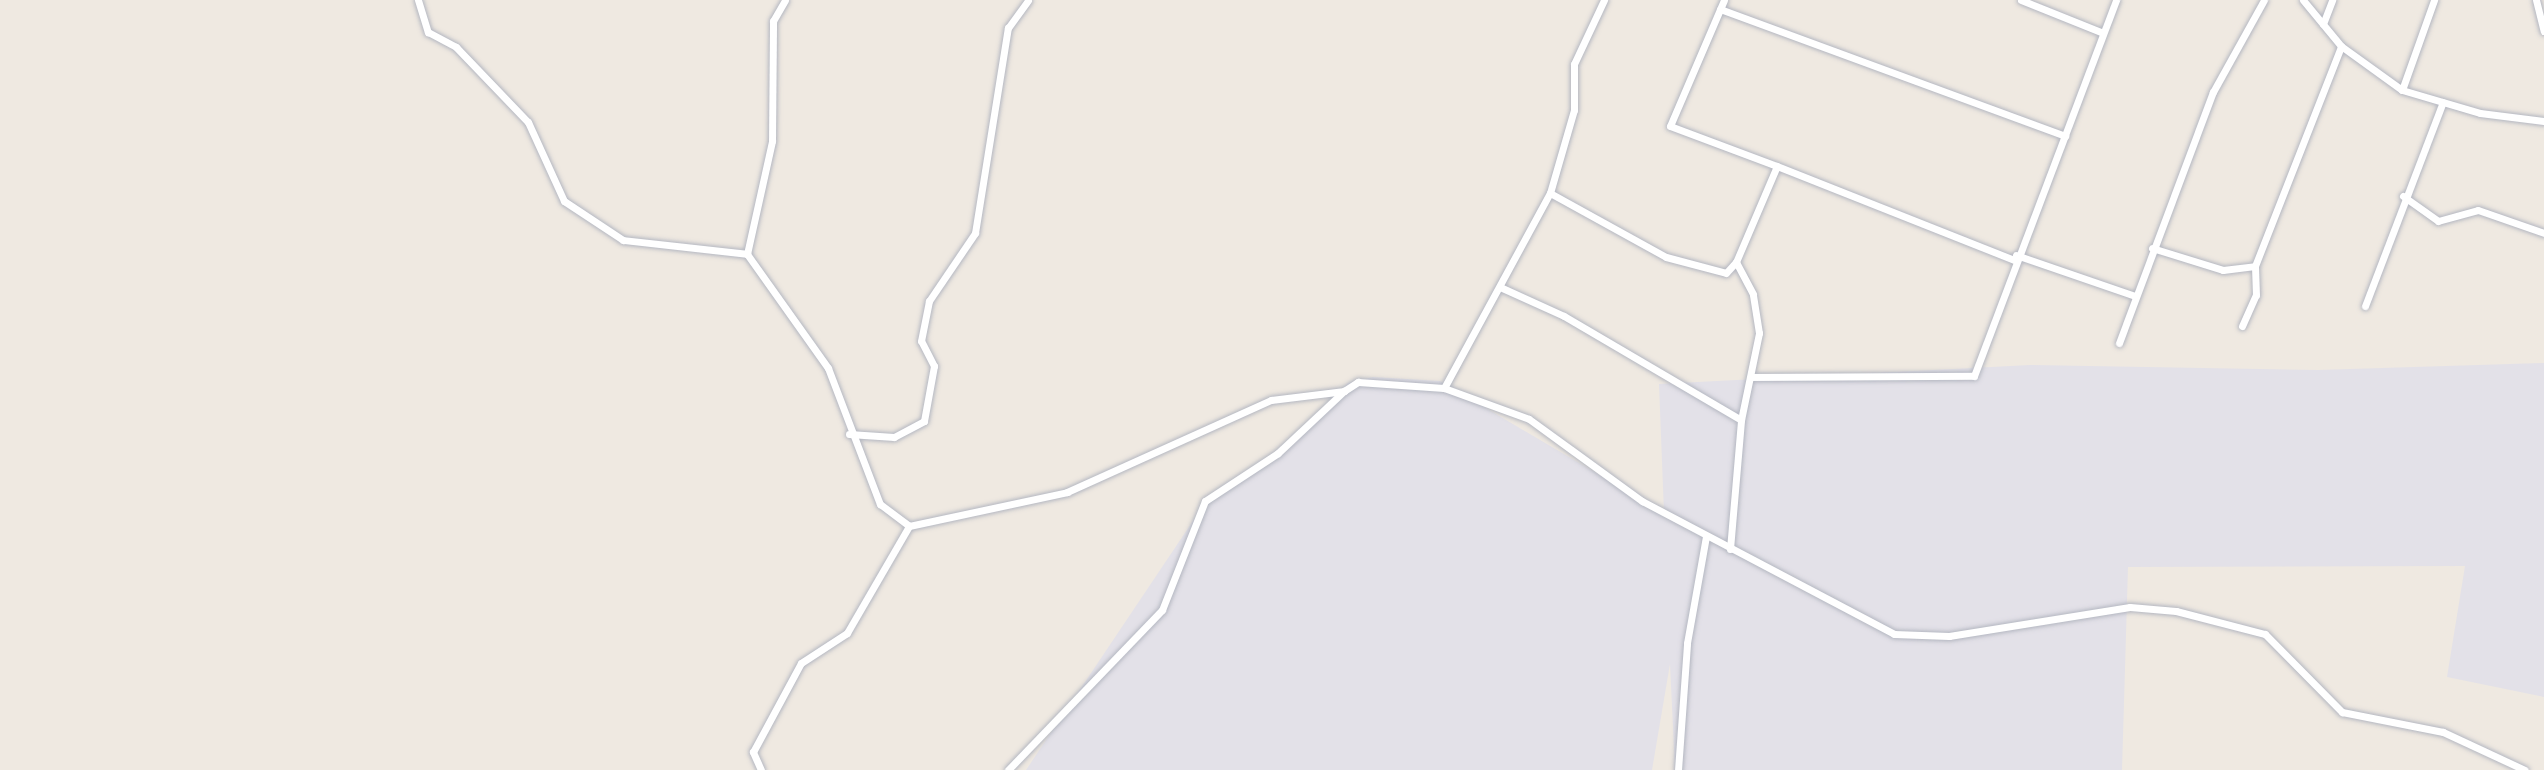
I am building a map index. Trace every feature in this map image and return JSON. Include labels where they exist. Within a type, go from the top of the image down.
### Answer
[{"type":"street","points":[[418,0],[428,32],[456,47],[528,122],[564,201],[623,240],[747,254]]},
{"type":"street","points":[[785,0],[773,21],[772,141],[747,254],[828,368],[849,434],[880,504],[909,526]]},
{"type":"street","points":[[849,434],[894,437],[924,421],[934,366],[921,341],[929,301],[975,233],[1008,28],[1028,0]]},
{"type":"street","points":[[1444,388],[1550,193],[1574,110],[1574,64],[1604,0]]},
{"type":"street","points":[[1724,0],[1670,126],[2015,257],[2135,296]]},
{"type":"street","points":[[2021,0],[2103,33]]},
{"type":"street","points":[[1752,377],[1974,376],[2015,257],[2116,0]]},
{"type":"street","points":[[2119,343],[2152,248],[2213,92],[2264,0]]},
{"type":"street","points":[[2303,0],[2341,46],[2402,90],[2443,102],[2544,121]]},
{"type":"street","points":[[2323,24],[2332,0]]},
{"type":"street","points":[[2402,90],[2434,0]]},
{"type":"street","points":[[2536,0],[2544,31]]},
{"type":"street","points":[[1720,9],[2065,136]]},
{"type":"street","points":[[2242,326],[2256,295],[2255,266],[2341,46]]},
{"type":"street","points":[[2365,306],[2403,196],[2443,102]]},
{"type":"street","points":[[1550,193],[1666,257],[1726,273],[1736,262],[1777,166]]},
{"type":"street","points":[[2403,196],[2438,221],[2478,210],[2544,233]]},
{"type":"street","points":[[2152,248],[2223,270],[2255,266]]},
{"type":"street","points":[[1730,549],[1741,420],[1759,333],[1753,294],[1736,262]]},
{"type":"street","points":[[1500,287],[1564,316],[1741,420]]},
{"type":"street","points":[[1008,770],[1113,670],[1162,610],[1205,501],[1278,453],[1344,391],[1358,382],[1444,388],[1529,419],[1642,501],[1907,639],[2130,607],[2257,630],[2342,712],[2443,732],[2525,770]]},
{"type":"street","points":[[761,770],[753,752],[801,663],[847,633],[909,526],[1067,492],[1271,400],[1344,391]]},
{"type":"street","points":[[1678,770],[1687,643],[1706,536]]},
{"type":"shaded area","points":[[2544,363],[2544,697],[2447,677],[2465,566],[2128,567],[2122,770],[1675,770],[1670,664],[1652,770],[1026,770],[1205,503],[1271,463],[1348,383],[1373,377],[1440,381],[1664,513],[1659,384],[2030,365],[2318,370]]}]
